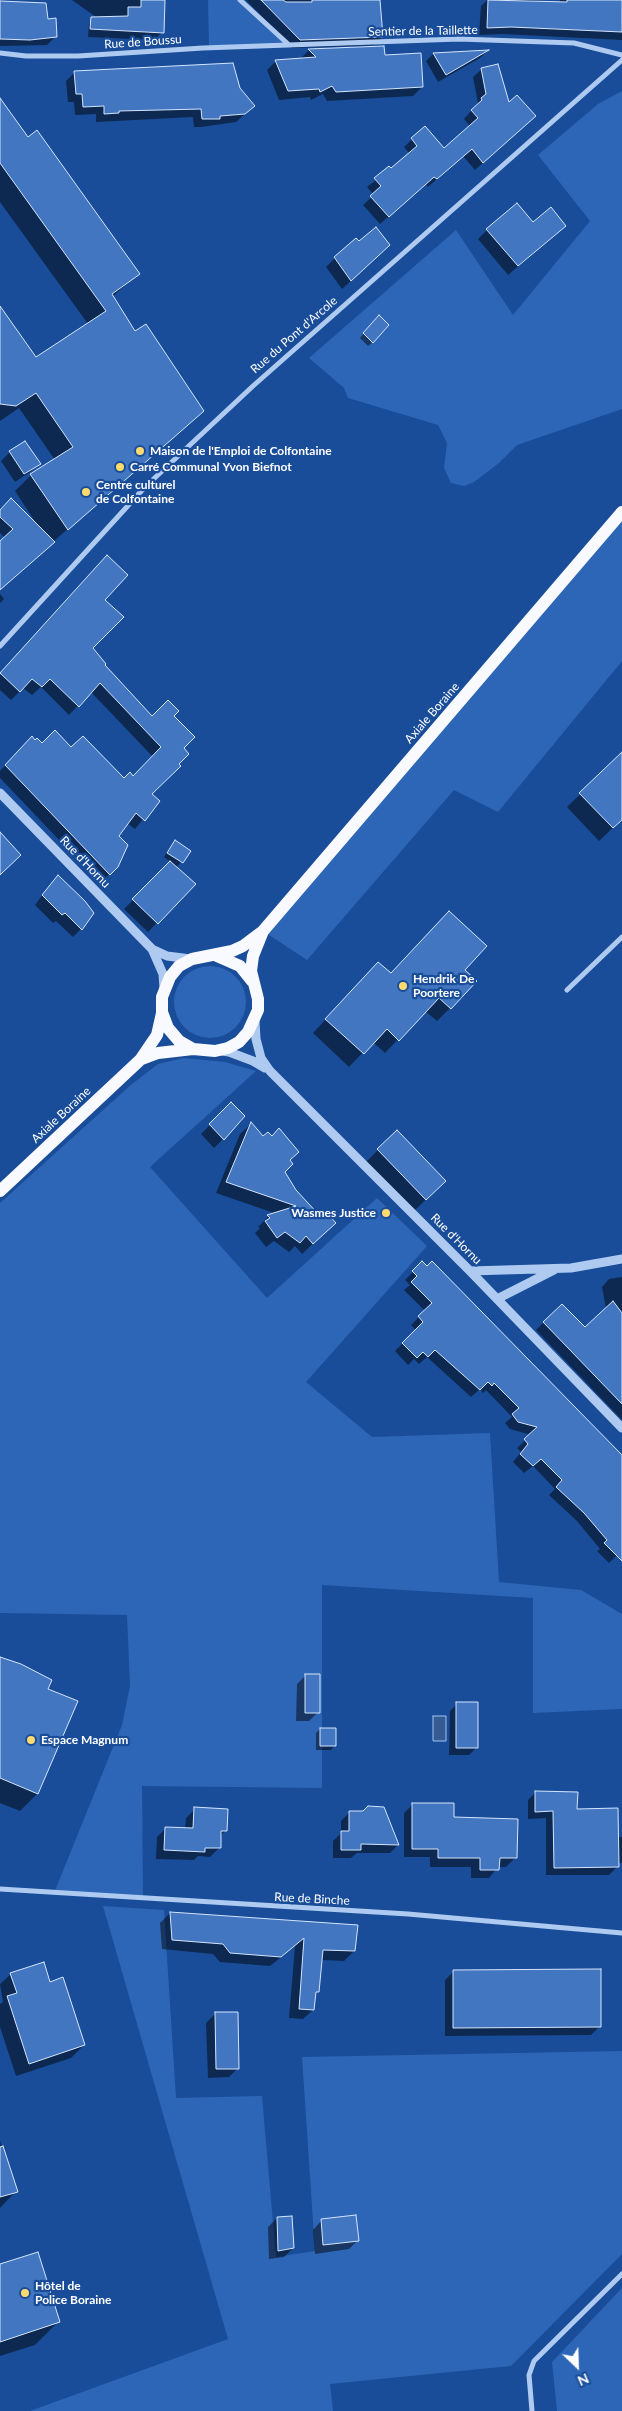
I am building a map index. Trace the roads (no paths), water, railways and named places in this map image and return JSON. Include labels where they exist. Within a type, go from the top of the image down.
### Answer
[{"type":"main road","name":"Axiale Boraine","points":[[192,959],[216,956],[243,946],[263,931],[622,512]]},
{"type":"main road","name":"Axiale Boraine","points":[[255,1021],[258,1010],[256,988],[251,970],[253,956],[263,931]]},
{"type":"main road","name":"Axiale Boraine","points":[[216,956],[240,966],[256,988]]},
{"type":"main road","points":[[140,1060],[157,1035],[164,990],[170,977],[180,966],[192,959]]},
{"type":"main road","points":[[162,1012],[168,1028],[179,1041],[194,1049]]},
{"type":"main road","points":[[140,1060],[158,1053],[194,1049],[215,1051],[228,1048],[239,1042],[255,1021]]},
{"type":"main road","name":"Axiale Boraine","points":[[0,1191],[140,1060]]},
{"type":"street","points":[[240,0],[288,45]]},
{"type":"street","name":"Sentier de la Taillette","points":[[288,45],[468,39],[574,43],[622,55]]},
{"type":"street","name":"Rue de Boussu","points":[[0,54],[78,56],[288,45]]},
{"type":"street","name":"Rue du Pont d'Arcole","points":[[0,646],[146,487],[253,386],[622,60]]},
{"type":"street","name":"Rue d'Hornu","points":[[0,793],[152,949]]},
{"type":"street","points":[[567,990],[622,937]]},
{"type":"street","points":[[152,949],[174,958],[192,959]]},
{"type":"street","points":[[152,949],[163,974],[164,990]]},
{"type":"street","points":[[255,1021],[258,1049],[261,1058],[270,1071]]},
{"type":"street","points":[[215,1051],[229,1052],[253,1061],[270,1071]]},
{"type":"street","name":"Rue d'Hornu","points":[[270,1071],[470,1271],[622,1428]]},
{"type":"street","points":[[470,1271],[557,1269],[622,1259]]},
{"type":"street","points":[[497,1299],[557,1269]]},
{"type":"street","name":"Rue de Binche","points":[[0,1889],[408,1914],[622,1932]]},
{"type":"street","points":[[532,2411],[528,2375],[534,2361],[622,2274]]},
{"type":"place","name":"Maison de l'Emploi de Colfontaine","points":[[140,451]]},
{"type":"place","name":"Carré Communal Yvon Biefnot","points":[[120,467]]},
{"type":"place","name":"Centre culturel de Colfontaine","points":[[86,492]]},
{"type":"place","name":"Hendrik De Poortere","points":[[403,986]]},
{"type":"place","name":"Wasmes Justice","points":[[386,1213]]},
{"type":"place","name":"Espace Magnum","points":[[31,1740]]},
{"type":"place","name":"Hôtel de Police Boraine","points":[[25,2293]]}]
